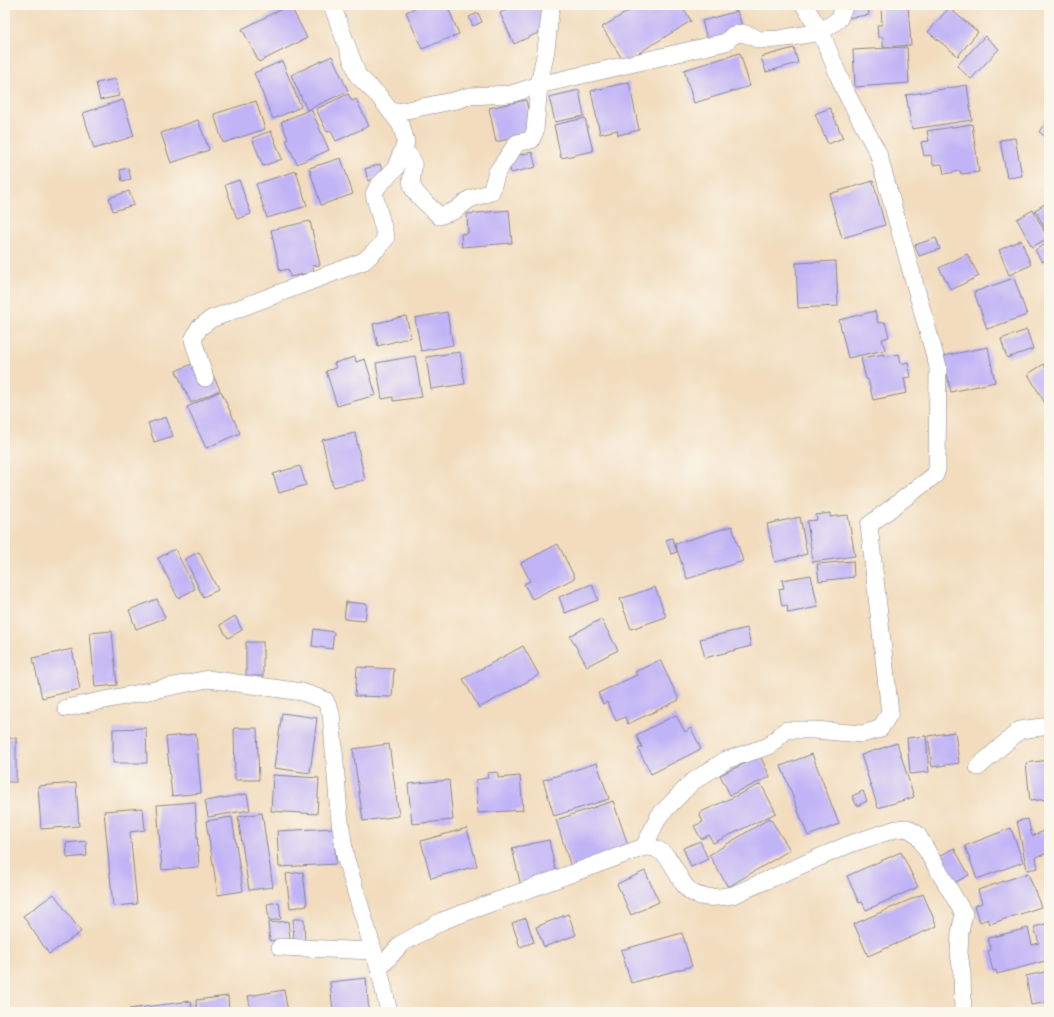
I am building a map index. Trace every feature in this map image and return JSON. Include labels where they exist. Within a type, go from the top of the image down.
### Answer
[{"type":"street","points":[[205,378],[193,340],[199,328],[211,319],[364,261],[386,238],[374,194],[378,186],[395,169],[406,142],[401,125],[378,95],[358,76],[332,5]]},
{"type":"street","points":[[403,151],[410,155],[414,164],[412,180],[414,189],[439,216],[454,212],[470,199],[491,192],[497,172],[516,143],[531,140],[535,131],[538,85],[546,50],[551,5]]},
{"type":"street","points":[[644,847],[659,816],[692,782],[726,760],[769,746],[786,730],[814,730],[862,734],[880,729],[890,713],[869,526],[935,475],[937,469],[938,366],[878,153],[844,89],[822,32],[804,5]]},
{"type":"street","points":[[392,113],[457,100],[468,96],[511,94],[538,85],[726,42],[733,35],[742,33],[759,40],[779,39],[822,32],[839,19],[845,5]]},
{"type":"street","points":[[66,708],[208,679],[302,692],[325,700],[330,713],[339,814],[345,856],[374,951],[389,1012]]},
{"type":"street","points":[[978,767],[1020,730],[1049,726]]},
{"type":"street","points":[[379,969],[401,944],[442,921],[644,847],[655,848],[672,862],[686,887],[695,894],[713,898],[733,895],[850,844],[896,829],[907,828],[917,834],[964,914],[960,932],[959,953],[962,973],[963,1012]]},
{"type":"street","points":[[280,947],[374,951]]},
{"type":"building","points":[[290,5],[307,38],[259,62],[242,29]]},
{"type":"building","points":[[422,5],[447,5],[459,34],[422,49],[406,12]]},
{"type":"building","points":[[517,5],[543,5],[553,26],[514,44],[500,13]]},
{"type":"building","points":[[639,5],[682,5],[691,21],[624,62],[602,27]]},
{"type":"building","points":[[695,5],[709,5],[697,9]]},
{"type":"building","points":[[844,5],[868,5],[869,15],[845,18]]},
{"type":"building","points":[[881,5],[908,5],[911,45],[883,47],[883,37],[878,37],[877,25],[882,25]]},
{"type":"building","points":[[949,8],[978,32],[958,56],[928,32]]},
{"type":"building","points":[[737,11],[745,35],[709,46],[702,21]]},
{"type":"building","points":[[478,13],[482,22],[473,26],[469,17]]},
{"type":"building","points":[[985,36],[999,49],[971,79],[957,66]]},
{"type":"building","points":[[907,47],[909,83],[855,87],[853,50]]},
{"type":"building","points":[[794,48],[798,63],[766,72],[761,57]]},
{"type":"building","points":[[740,53],[750,86],[694,103],[684,70]]},
{"type":"building","points":[[332,56],[348,91],[307,110],[291,75]]},
{"type":"building","points":[[282,61],[301,107],[273,119],[254,73]]},
{"type":"building","points":[[116,79],[119,96],[100,100],[96,83]]},
{"type":"building","points":[[629,82],[639,130],[618,135],[617,130],[600,134],[591,91]]},
{"type":"building","points":[[967,85],[972,120],[912,129],[906,95]]},
{"type":"building","points":[[579,90],[584,116],[555,122],[549,97]]},
{"type":"building","points":[[348,94],[352,101],[356,99],[369,126],[336,141],[331,131],[327,132],[316,109]]},
{"type":"building","points":[[123,100],[134,136],[94,149],[83,113]]},
{"type":"building","points":[[526,100],[533,133],[496,142],[489,108]]},
{"type":"building","points":[[256,101],[265,129],[223,143],[214,114]]},
{"type":"building","points":[[830,108],[843,138],[828,144],[815,114]]},
{"type":"building","points":[[311,109],[329,150],[297,164],[286,140],[288,139],[281,122]]},
{"type":"building","points":[[1049,116],[1049,139],[1039,132]]},
{"type":"building","points":[[585,118],[593,151],[561,158],[554,125]]},
{"type":"building","points":[[198,120],[209,150],[171,163],[161,133]]},
{"type":"building","points":[[972,124],[979,172],[961,174],[960,171],[944,174],[942,164],[933,165],[931,155],[924,156],[921,142],[929,141],[927,131]]},
{"type":"building","points":[[271,131],[282,159],[263,166],[252,138]]},
{"type":"building","points":[[1015,138],[1022,176],[1007,178],[1000,140]]},
{"type":"building","points":[[532,152],[536,167],[511,173],[507,158]]},
{"type":"building","points":[[341,158],[353,194],[321,205],[309,168]]},
{"type":"building","points":[[380,164],[383,172],[381,176],[368,181],[365,169]]},
{"type":"building","points":[[128,168],[131,179],[122,181],[120,170]]},
{"type":"building","points":[[296,171],[307,206],[267,218],[256,184]]},
{"type":"building","points":[[239,180],[251,214],[237,219],[225,185]]},
{"type":"building","points":[[873,181],[885,225],[842,238],[829,194]]},
{"type":"building","points":[[129,191],[134,205],[113,211],[109,198]]},
{"type":"building","points":[[1048,202],[1049,204],[1049,236],[1035,210]]},
{"type":"building","points":[[509,210],[512,243],[462,247],[461,234],[468,233],[467,214]]},
{"type":"building","points":[[1033,210],[1048,238],[1032,247],[1017,219]]},
{"type":"building","points":[[310,221],[320,265],[312,266],[314,272],[290,277],[288,269],[280,271],[271,230]]},
{"type":"building","points":[[936,238],[940,249],[919,256],[915,245]]},
{"type":"building","points":[[1021,240],[1031,265],[1009,275],[999,250]]},
{"type":"building","points":[[1048,243],[1049,258],[1042,262],[1035,250]]},
{"type":"building","points":[[967,254],[979,276],[951,290],[939,268]]},
{"type":"building","points":[[836,261],[838,306],[798,308],[796,263]]},
{"type":"building","points":[[1014,278],[1027,315],[987,329],[974,292]]},
{"type":"building","points":[[875,311],[878,323],[885,322],[889,337],[882,339],[885,350],[848,358],[839,320]]},
{"type":"building","points":[[447,312],[453,345],[421,351],[415,318]]},
{"type":"building","points":[[406,316],[411,337],[378,346],[373,324]]},
{"type":"building","points":[[1027,330],[1033,349],[1007,358],[1001,339]]},
{"type":"building","points":[[988,347],[995,382],[951,392],[943,356]]},
{"type":"building","points":[[460,352],[465,384],[431,389],[426,357]]},
{"type":"building","points":[[884,354],[885,357],[899,354],[901,364],[908,362],[911,377],[904,378],[907,393],[873,400],[861,358]]},
{"type":"building","points":[[415,356],[422,397],[393,401],[393,397],[382,399],[376,363]]},
{"type":"building","points":[[355,357],[356,362],[365,359],[376,395],[337,406],[326,371],[336,368],[334,363]]},
{"type":"building","points":[[205,358],[220,390],[191,403],[176,371]]},
{"type":"building","points":[[1044,364],[1049,373],[1049,404],[1046,405],[1028,374]]},
{"type":"building","points":[[221,391],[240,433],[206,448],[187,407]]},
{"type":"building","points":[[166,417],[173,436],[154,442],[148,423]]},
{"type":"building","points":[[355,433],[365,480],[333,487],[322,440]]},
{"type":"building","points":[[300,466],[306,485],[279,493],[273,474]]},
{"type":"building","points":[[830,513],[830,517],[848,515],[855,556],[813,562],[807,521],[817,520],[816,515]]},
{"type":"building","points":[[800,517],[807,554],[775,562],[767,524]]},
{"type":"building","points":[[732,526],[743,561],[687,579],[675,544]]},
{"type":"building","points":[[672,538],[677,552],[671,554],[666,540]]},
{"type":"building","points":[[558,544],[575,578],[532,599],[524,584],[530,581],[521,563]]},
{"type":"building","points":[[175,549],[195,589],[178,598],[158,558]]},
{"type":"building","points":[[199,552],[218,590],[203,597],[185,559]]},
{"type":"building","points":[[853,561],[854,577],[819,581],[817,564]]},
{"type":"building","points":[[811,575],[818,607],[788,613],[787,605],[782,606],[779,589],[784,588],[782,580]]},
{"type":"building","points":[[592,584],[598,600],[565,613],[559,597]]},
{"type":"building","points":[[655,587],[666,617],[631,629],[620,599]]},
{"type":"building","points":[[157,599],[165,618],[136,629],[129,610]]},
{"type":"building","points":[[346,602],[367,604],[365,621],[344,619]]},
{"type":"building","points":[[235,616],[242,630],[228,638],[220,625]]},
{"type":"building","points":[[601,619],[618,650],[587,666],[570,636]]},
{"type":"building","points":[[747,628],[751,646],[705,658],[700,639]]},
{"type":"building","points":[[314,629],[334,632],[332,649],[312,646]]},
{"type":"building","points":[[112,631],[117,685],[95,687],[90,633]]},
{"type":"building","points":[[246,642],[263,642],[263,676],[246,676]]},
{"type":"building","points":[[523,646],[539,675],[479,708],[463,679]]},
{"type":"building","points":[[72,649],[80,689],[42,698],[33,658]]},
{"type":"building","points":[[660,660],[679,700],[628,724],[625,717],[616,721],[607,702],[603,704],[598,693],[637,675],[635,672]]},
{"type":"building","points":[[357,667],[394,669],[392,697],[355,696]]},
{"type":"building","points":[[282,713],[317,718],[310,773],[274,768]]},
{"type":"building","points":[[676,715],[685,732],[691,728],[701,749],[651,774],[638,749],[642,747],[636,735]]},
{"type":"building","points":[[146,728],[147,763],[113,763],[113,729]]},
{"type":"building","points":[[234,728],[257,728],[259,780],[235,780]]},
{"type":"building","points":[[955,732],[959,763],[932,767],[928,736]]},
{"type":"building","points":[[196,734],[201,793],[172,796],[166,737]]},
{"type":"building","points":[[926,736],[929,772],[910,774],[907,738]]},
{"type":"building","points":[[5,738],[16,738],[16,782],[5,782]]},
{"type":"building","points":[[897,743],[914,797],[878,808],[861,755]]},
{"type":"building","points":[[389,744],[399,816],[363,821],[353,749]]},
{"type":"building","points":[[812,754],[839,824],[808,836],[781,766]]},
{"type":"building","points":[[760,756],[770,777],[730,795],[720,775]]},
{"type":"building","points":[[1049,760],[1049,799],[1030,801],[1026,763]]},
{"type":"building","points":[[597,763],[609,799],[554,816],[543,780]]},
{"type":"building","points":[[498,772],[498,778],[520,776],[523,810],[478,813],[476,780],[488,778],[487,773]]},
{"type":"building","points":[[273,775],[319,778],[317,814],[271,811]]},
{"type":"building","points":[[449,780],[453,820],[412,824],[408,784]]},
{"type":"building","points":[[76,783],[79,826],[41,829],[38,786]]},
{"type":"building","points":[[761,784],[776,813],[713,843],[709,835],[701,839],[694,826],[703,822],[699,813]]},
{"type":"building","points":[[863,791],[867,801],[857,806],[852,796]]},
{"type":"building","points":[[247,794],[250,810],[208,817],[205,801]]},
{"type":"building","points":[[613,801],[630,851],[572,870],[556,820]]},
{"type":"building","points":[[195,802],[199,867],[162,870],[157,805]]},
{"type":"building","points":[[143,808],[145,830],[130,832],[137,904],[113,906],[104,811]]},
{"type":"building","points":[[262,813],[273,887],[249,890],[238,817]]},
{"type":"building","points":[[232,817],[243,891],[218,895],[206,821]]},
{"type":"building","points":[[770,818],[790,850],[728,887],[709,855]]},
{"type":"building","points":[[1028,819],[1032,836],[1049,829],[1049,853],[1036,857],[1038,868],[1027,870],[1017,821]]},
{"type":"building","points":[[334,828],[336,864],[279,867],[277,831]]},
{"type":"building","points":[[467,828],[477,866],[431,878],[421,841]]},
{"type":"building","points":[[1011,828],[1023,862],[977,879],[965,846]]},
{"type":"building","points":[[549,840],[559,887],[523,895],[512,848]]},
{"type":"building","points":[[86,841],[87,856],[67,858],[66,843]]},
{"type":"building","points":[[700,841],[708,859],[691,867],[683,848]]},
{"type":"building","points":[[954,848],[969,875],[954,883],[940,856]]},
{"type":"building","points":[[901,852],[918,887],[866,910],[862,902],[859,903],[847,876]]},
{"type":"building","points":[[645,871],[659,902],[631,915],[617,884]]},
{"type":"building","points":[[303,872],[307,906],[290,908],[286,874]]},
{"type":"building","points":[[1028,873],[1041,907],[990,924],[988,919],[980,922],[974,906],[982,903],[978,890]]},
{"type":"building","points":[[54,894],[81,932],[49,954],[23,916]]},
{"type":"building","points":[[923,894],[937,926],[868,956],[854,924]]},
{"type":"building","points":[[279,902],[281,919],[269,921],[267,904]]},
{"type":"building","points":[[568,914],[576,935],[544,947],[536,927]]},
{"type":"building","points":[[526,918],[534,942],[520,947],[512,923]]},
{"type":"building","points":[[293,919],[304,919],[305,945],[294,945]]},
{"type":"building","points":[[288,921],[291,946],[276,940],[270,941],[268,923]]},
{"type":"building","points":[[1049,923],[1049,960],[997,974],[996,970],[993,971],[988,951],[991,950],[988,938],[1028,928],[1032,945],[1039,943],[1034,927]]},
{"type":"building","points":[[682,933],[692,966],[631,983],[621,950]]},
{"type":"building","points":[[1049,971],[1049,1002],[1031,1005],[1026,976]]},
{"type":"building","points":[[366,978],[369,1012],[333,1012],[330,982]]},
{"type":"building","points":[[284,990],[288,1012],[251,1012],[248,996]]},
{"type":"building","points":[[228,996],[229,1012],[197,1012],[196,1000]]},
{"type":"building","points":[[191,1001],[192,1012],[129,1012],[129,1009]]},
{"type":"building","points":[[1049,1009],[1049,1012],[1035,1011]]}]
